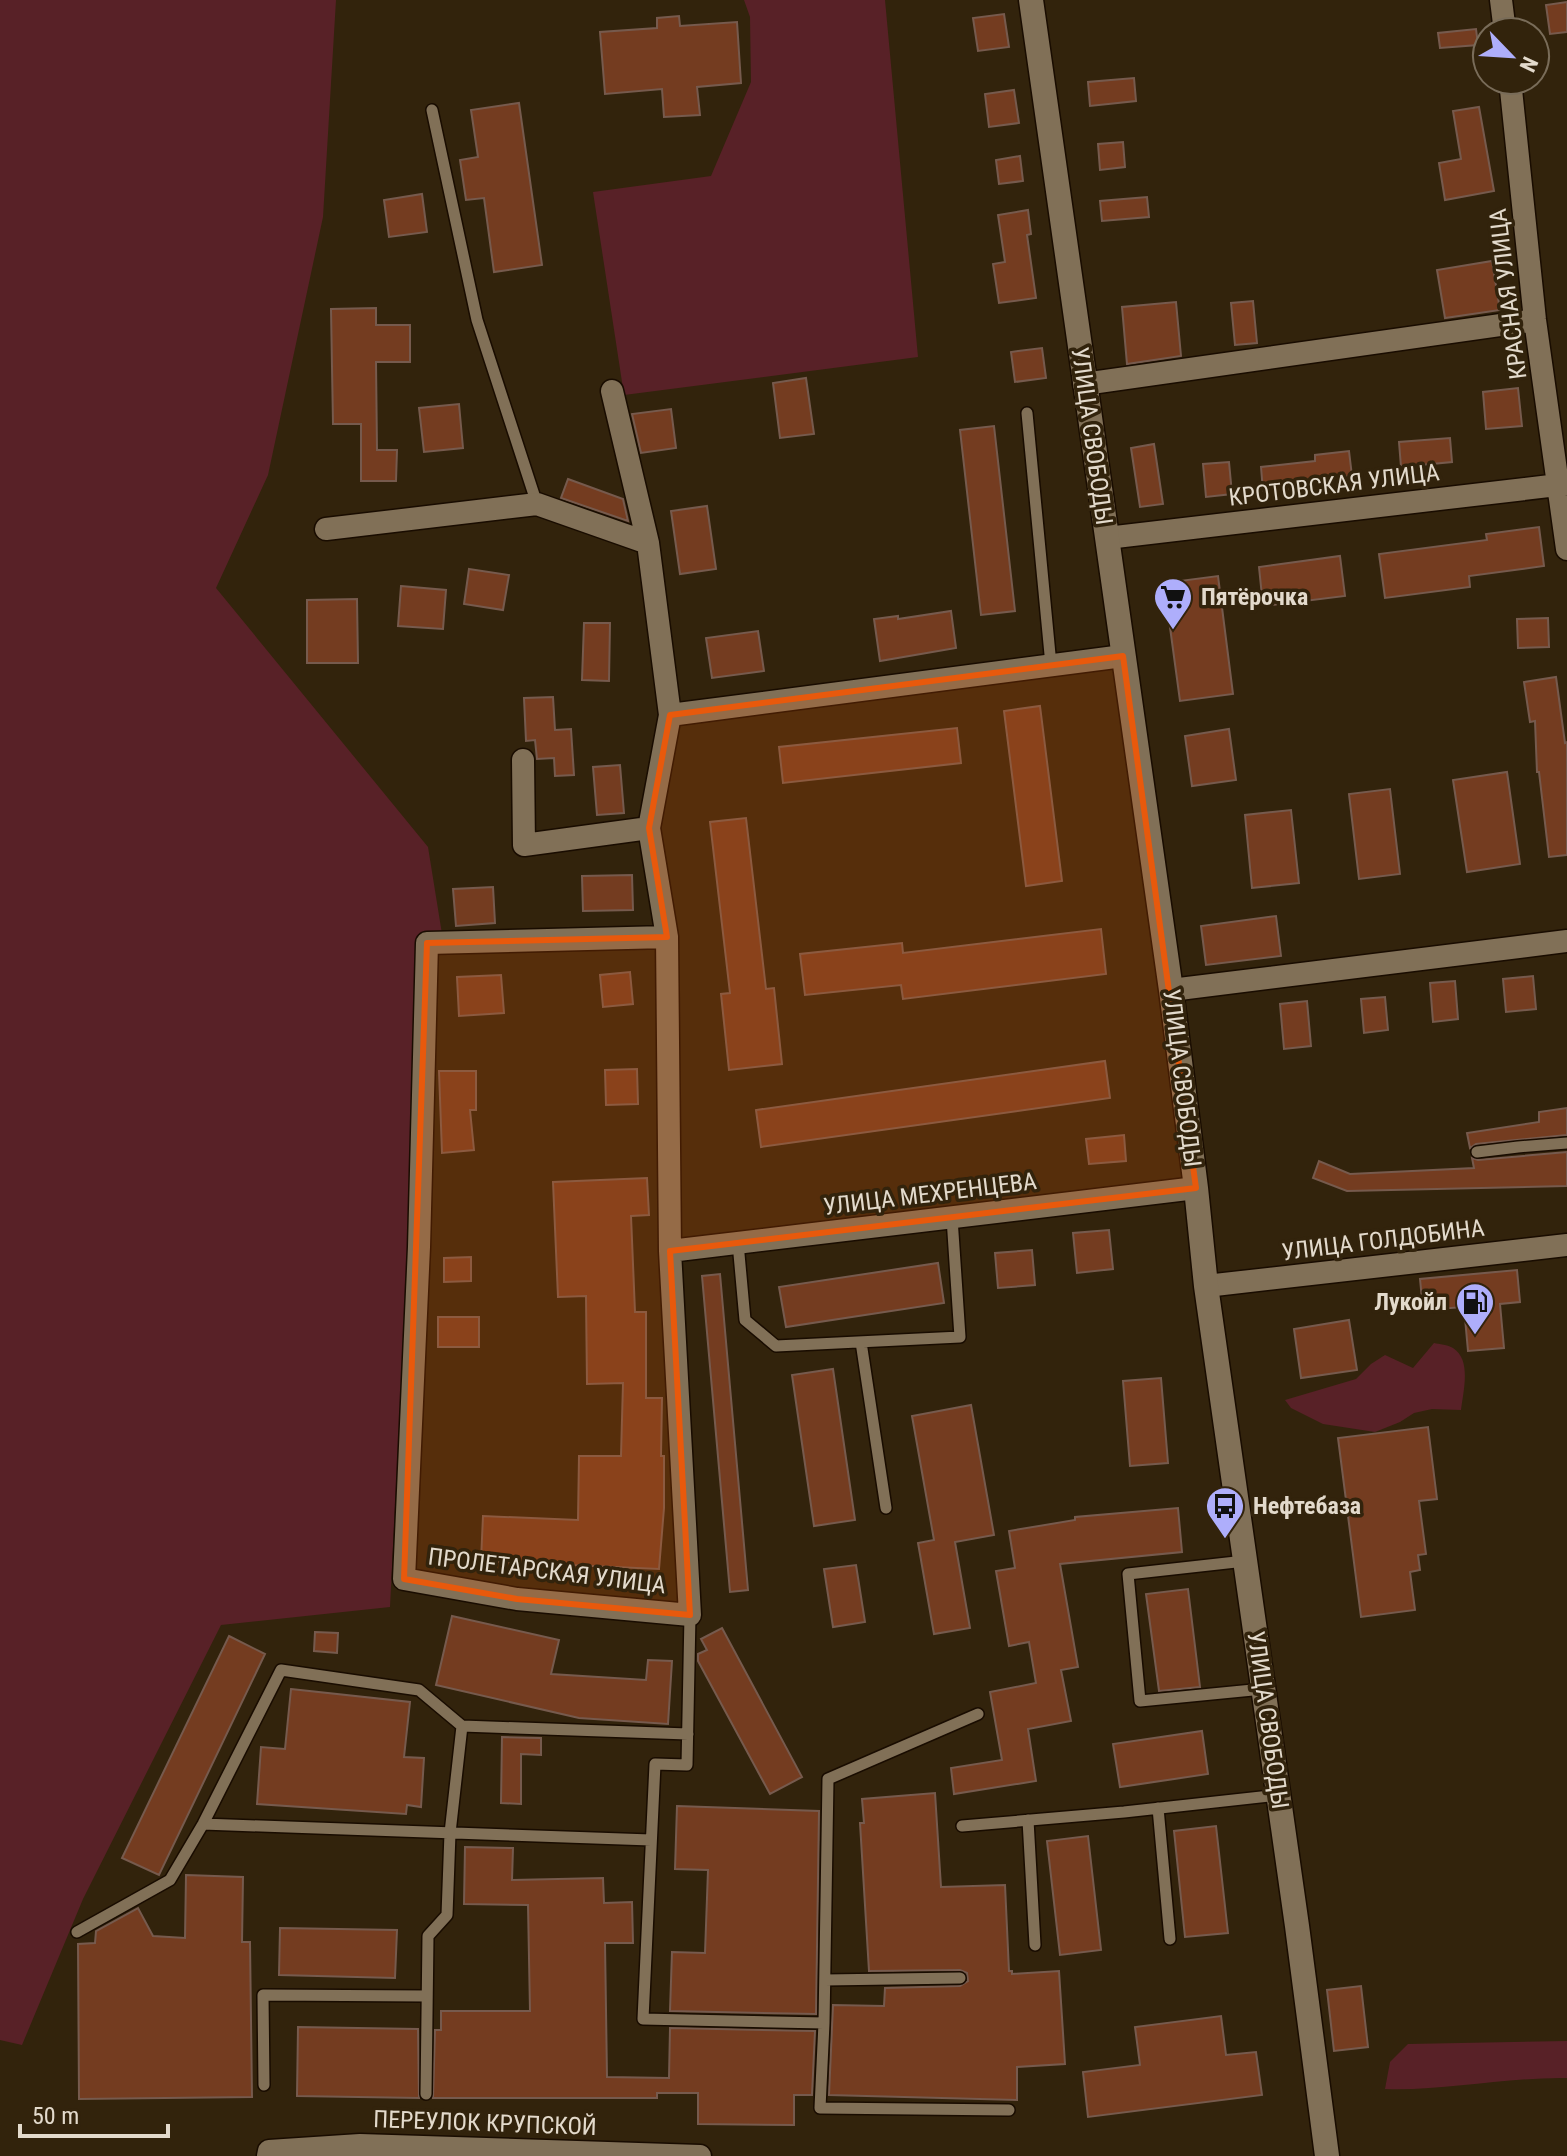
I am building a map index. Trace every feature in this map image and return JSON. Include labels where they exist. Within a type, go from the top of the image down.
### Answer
[{"type":"main road","name":"УЛИЦА СВОБОДЫ","points":[[1031,0],[1171,990],[1206,1286],[1327,2156]]},
{"type":"street","name":"КРАСНАЯ УЛИЦА","points":[[1512,96],[1535,320],[1563,484],[1567,549]]},
{"type":"street","points":[[1084,384],[1535,320]]},
{"type":"street","name":"ПРОЛЕТАРСКАЯ УЛИЦА","points":[[612,391],[648,543],[670,715],[649,828],[667,937],[670,1251],[690,1615],[517,1599],[404,1579],[419,1247],[427,943],[667,937]]},
{"type":"street","name":"КРОТОВСКАЯ УЛИЦА","points":[[1107,538],[1563,484]]},
{"type":"street","points":[[326,529],[537,504],[648,543]]},
{"type":"street","points":[[670,715],[1123,656]]},
{"type":"street","points":[[523,760],[524,845],[649,828]]},
{"type":"street","points":[[1171,990],[1567,941]]},
{"type":"street","name":"УЛИЦА МЕХРЕНЦЕВА","points":[[670,1251],[1196,1188]]},
{"type":"street","name":"УЛИЦА ГОЛДОБИНА","points":[[1206,1286],[1567,1245]]},
{"type":"street","name":"ПЕРЕУЛОК КРУПСКОЙ","points":[[268,2154],[360,2145],[700,2156]]},
{"type":"lane","points":[[432,110],[477,320],[537,504]]},
{"type":"lane","points":[[1027,413],[1051,665]]},
{"type":"lane","points":[[1477,1152],[1567,1143]]},
{"type":"lane","points":[[738,1243],[745,1320],[776,1346],[960,1337],[952,1218]]},
{"type":"lane","points":[[861,1342],[886,1508]]},
{"type":"lane","points":[[1245,1561],[1128,1574],[1140,1701],[1263,1689]]},
{"type":"lane","points":[[690,1615],[687,1765],[655,1764],[643,2019],[824,2023]]},
{"type":"lane","points":[[77,1932],[170,1880],[203,1824],[281,1670],[419,1690],[462,1726],[688,1734]]},
{"type":"lane","points":[[978,1714],[828,1779],[820,2108],[1009,2110]]},
{"type":"lane","points":[[426,2094],[428,1936],[447,1915],[450,1833],[462,1726]]},
{"type":"lane","points":[[962,1826],[1279,1795]]},
{"type":"lane","points":[[1158,1808],[1170,1939]]},
{"type":"lane","points":[[1028,1820],[1035,1945]]},
{"type":"lane","points":[[203,1824],[651,1840]]},
{"type":"lane","points":[[825,1980],[960,1978]]},
{"type":"lane","points":[[264,2085],[263,1995],[427,1996]]},
{"type":"highlighted area","points":[[1123,656],[1196,1188],[670,1251],[690,1615],[517,1599],[404,1579],[427,943],[667,937],[649,828],[670,715]]},
{"type":"shaded area","points":[[0,0],[336,0],[323,217],[268,475],[216,588],[428,847],[442,934],[417,945],[408,1248],[390,1607],[221,1625],[83,1899],[22,2045],[0,2040]]},
{"type":"shaded area","points":[[744,0],[885,0],[918,357],[624,395],[593,192],[711,176],[751,82],[750,17]]},
{"type":"shaded area","points":[[1434,1343],[1453,1348],[1463,1360],[1465,1377],[1461,1410],[1432,1409],[1414,1413],[1375,1432],[1323,1424],[1291,1408],[1285,1400],[1356,1379],[1385,1355],[1413,1368]]},
{"type":"shaded area","points":[[1567,2041],[1567,2078],[1385,2089],[1390,2062],[1408,2044]]},
{"type":"building","points":[[1567,2],[1567,32],[1551,34],[1551,16],[1548,16],[1546,5]]},
{"type":"building","points":[[1004,14],[1009,47],[978,51],[973,18]]},
{"type":"building","points":[[679,16],[680,26],[737,22],[741,83],[697,87],[700,115],[664,117],[662,89],[605,94],[600,32],[657,28],[657,18]]},
{"type":"building","points":[[1471,30],[1471,46],[1440,48],[1438,33]]},
{"type":"building","points":[[1134,78],[1136,101],[1090,106],[1088,82]]},
{"type":"building","points":[[1014,90],[1019,123],[989,127],[985,94]]},
{"type":"building","points":[[519,103],[542,265],[494,272],[484,198],[466,200],[460,160],[478,157],[471,110]]},
{"type":"building","points":[[1479,107],[1494,191],[1445,200],[1439,163],[1461,159],[1453,111]]},
{"type":"building","points":[[1123,142],[1125,167],[1100,170],[1098,144]]},
{"type":"building","points":[[1020,156],[1023,181],[999,184],[996,160]]},
{"type":"building","points":[[422,194],[427,232],[389,237],[384,200]]},
{"type":"building","points":[[1147,197],[1149,217],[1102,221],[1100,201]]},
{"type":"building","points":[[1028,210],[1031,234],[1027,235],[1036,298],[999,303],[993,264],[1005,262],[998,215]]},
{"type":"building","points":[[1492,261],[1500,310],[1445,318],[1437,270]]},
{"type":"building","points":[[1253,301],[1257,343],[1235,345],[1231,303]]},
{"type":"building","points":[[1176,302],[1181,356],[1127,364],[1122,307]]},
{"type":"building","points":[[376,308],[376,325],[410,325],[410,362],[376,362],[377,450],[397,450],[396,481],[361,481],[361,424],[333,424],[331,309]]},
{"type":"building","points":[[1042,348],[1046,378],[1015,382],[1011,352]]},
{"type":"building","points":[[806,378],[814,434],[780,438],[773,383]]},
{"type":"building","points":[[1518,388],[1522,426],[1486,429],[1483,392]]},
{"type":"building","points":[[459,404],[463,448],[424,452],[419,408]]},
{"type":"building","points":[[671,409],[676,448],[641,453],[632,414]]},
{"type":"building","points":[[994,426],[1015,611],[981,615],[960,430]]},
{"type":"building","points":[[1450,438],[1452,462],[1401,467],[1399,442]]},
{"type":"building","points":[[1154,444],[1163,504],[1140,507],[1131,448]]},
{"type":"building","points":[[1349,451],[1352,476],[1289,481],[1290,489],[1263,491],[1261,467],[1315,461],[1315,455]]},
{"type":"building","points":[[1229,462],[1232,494],[1206,497],[1203,464]]},
{"type":"building","points":[[568,479],[623,499],[628,521],[561,498]]},
{"type":"building","points":[[707,506],[716,569],[680,574],[671,511]]},
{"type":"building","points":[[1539,527],[1544,566],[1469,576],[1470,587],[1385,598],[1379,554],[1487,540],[1486,534]]},
{"type":"building","points":[[1340,556],[1345,596],[1263,606],[1259,567]]},
{"type":"building","points":[[469,569],[509,575],[503,610],[464,604]]},
{"type":"building","points":[[1218,576],[1233,694],[1180,701],[1164,583]]},
{"type":"building","points":[[401,586],[446,590],[443,629],[398,626]]},
{"type":"building","points":[[357,599],[358,663],[307,663],[307,600]]},
{"type":"building","points":[[951,611],[956,648],[880,661],[874,619],[898,616],[898,619]]},
{"type":"building","points":[[1548,618],[1549,647],[1518,648],[1517,619]]},
{"type":"building","points":[[584,623],[610,623],[609,681],[582,680]]},
{"type":"building","points":[[758,631],[764,671],[712,678],[706,638]]},
{"type":"building","points":[[1556,677],[1567,742],[1567,855],[1549,857],[1537,772],[1535,721],[1530,722],[1524,682]]},
{"type":"building","points":[[553,697],[555,730],[571,729],[574,775],[555,776],[554,758],[537,759],[535,740],[526,741],[524,698]]},
{"type":"building","points":[[1040,706],[1062,881],[1026,886],[1004,711]]},
{"type":"building","points":[[957,728],[961,763],[783,783],[779,747]]},
{"type":"building","points":[[1229,729],[1236,780],[1192,786],[1185,736]]},
{"type":"building","points":[[620,765],[624,813],[597,815],[593,767]]},
{"type":"building","points":[[1507,772],[1520,864],[1467,872],[1453,780]]},
{"type":"building","points":[[1390,789],[1400,874],[1359,879],[1349,794]]},
{"type":"building","points":[[1291,810],[1299,883],[1252,888],[1245,815]]},
{"type":"building","points":[[746,818],[766,989],[774,988],[782,1064],[729,1070],[721,994],[730,993],[710,822]]},
{"type":"building","points":[[632,875],[633,910],[583,911],[582,876]]},
{"type":"building","points":[[493,887],[495,923],[456,926],[453,889]]},
{"type":"building","points":[[1276,916],[1281,956],[1206,965],[1201,926]]},
{"type":"building","points":[[1101,929],[1106,974],[903,999],[901,985],[805,995],[800,954],[902,943],[903,953]]},
{"type":"building","points":[[630,972],[633,1004],[603,1007],[600,975]]},
{"type":"building","points":[[501,975],[504,1013],[459,1016],[457,977]]},
{"type":"building","points":[[1533,976],[1536,1009],[1506,1012],[1503,979]]},
{"type":"building","points":[[1455,981],[1458,1019],[1433,1022],[1430,983]]},
{"type":"building","points":[[1385,997],[1388,1030],[1364,1033],[1361,999]]},
{"type":"building","points":[[1307,1001],[1311,1046],[1284,1049],[1280,1004]]},
{"type":"building","points":[[1105,1061],[1110,1098],[761,1147],[756,1110]]},
{"type":"building","points":[[637,1069],[638,1104],[606,1105],[605,1070]]},
{"type":"building","points":[[439,1071],[476,1071],[476,1110],[470,1110],[474,1150],[442,1153]]},
{"type":"building","points":[[1567,1108],[1567,1135],[1476,1144],[1470,1148],[1467,1133],[1539,1122],[1539,1112]]},
{"type":"building","points":[[1124,1135],[1126,1161],[1089,1164],[1086,1139]]},
{"type":"building","points":[[1567,1152],[1567,1186],[1347,1191],[1313,1178],[1319,1161],[1350,1174],[1474,1168],[1472,1158]]},
{"type":"building","points":[[647,1178],[649,1215],[631,1216],[635,1312],[646,1312],[646,1398],[662,1398],[664,1508],[659,1569],[481,1561],[483,1516],[578,1520],[579,1456],[621,1456],[623,1383],[587,1384],[586,1296],[558,1297],[553,1182]]},
{"type":"building","points":[[1109,1230],[1113,1269],[1077,1273],[1073,1233]]},
{"type":"building","points":[[1032,1250],[1035,1285],[998,1288],[995,1253]]},
{"type":"building","points":[[471,1257],[471,1281],[444,1282],[444,1258]]},
{"type":"building","points":[[938,1263],[944,1303],[786,1327],[779,1287]]},
{"type":"building","points":[[1517,1270],[1520,1302],[1500,1304],[1504,1348],[1468,1351],[1464,1307],[1423,1310],[1420,1279]]},
{"type":"building","points":[[720,1274],[748,1590],[730,1592],[702,1276]]},
{"type":"building","points":[[438,1317],[479,1317],[479,1347],[438,1347]]},
{"type":"building","points":[[1349,1320],[1357,1370],[1301,1378],[1294,1329]]},
{"type":"building","points":[[833,1369],[855,1520],[814,1526],[792,1375]]},
{"type":"building","points":[[1161,1378],[1168,1463],[1130,1466],[1123,1381]]},
{"type":"building","points":[[971,1405],[994,1535],[955,1542],[970,1628],[934,1634],[918,1543],[934,1540],[912,1416]]},
{"type":"building","points":[[1428,1427],[1437,1499],[1419,1501],[1426,1554],[1418,1555],[1420,1570],[1410,1572],[1415,1610],[1361,1617],[1338,1438]]},
{"type":"building","points":[[1178,1508],[1182,1552],[1060,1564],[1078,1667],[1061,1670],[1071,1721],[1028,1729],[1036,1781],[954,1794],[951,1768],[1002,1760],[990,1692],[1036,1683],[1029,1642],[1009,1646],[996,1571],[1015,1568],[1009,1531],[1075,1520],[1075,1517]]},
{"type":"building","points":[[856,1565],[865,1622],[833,1627],[824,1569]]},
{"type":"building","points":[[1188,1589],[1200,1687],[1159,1691],[1146,1594]]},
{"type":"building","points":[[452,1616],[559,1640],[551,1674],[646,1680],[648,1660],[672,1661],[668,1724],[579,1718],[436,1685]]},
{"type":"building","points":[[722,1628],[802,1777],[770,1794],[698,1661],[698,1654],[707,1650],[701,1639]]},
{"type":"building","points":[[315,1632],[338,1633],[337,1653],[314,1651]]},
{"type":"building","points":[[229,1636],[265,1654],[159,1875],[122,1858]]},
{"type":"building","points":[[291,1689],[410,1702],[404,1757],[424,1758],[421,1807],[407,1805],[406,1814],[257,1804],[261,1747],[285,1749]]},
{"type":"building","points":[[1202,1731],[1208,1774],[1120,1787],[1113,1744]]},
{"type":"building","points":[[502,1737],[541,1738],[541,1755],[521,1754],[521,1804],[501,1803]]},
{"type":"building","points":[[935,1793],[941,1887],[1005,1885],[1009,1971],[1012,1974],[1059,1971],[1065,2064],[1017,2067],[1017,2100],[829,2095],[833,2005],[884,2006],[885,1988],[960,1986],[968,1981],[967,1973],[960,1970],[869,1971],[860,1823],[864,1823],[862,1799]]},
{"type":"building","points":[[677,1806],[819,1811],[816,2014],[670,2011],[672,1952],[705,1953],[708,1870],[675,1869]]},
{"type":"building","points":[[1216,1826],[1228,1933],[1185,1937],[1174,1831]]},
{"type":"building","points":[[1088,1836],[1101,1950],[1060,1955],[1047,1841]]},
{"type":"building","points":[[465,1847],[513,1848],[512,1880],[603,1878],[604,1903],[632,1902],[633,1943],[605,1943],[607,2077],[669,2078],[670,2028],[815,2031],[812,2095],[794,2095],[794,2125],[698,2124],[698,2093],[657,2093],[657,2098],[433,2098],[435,2030],[441,2030],[441,2011],[530,2011],[528,1905],[464,1904]]},
{"type":"building","points":[[186,1875],[243,1877],[242,1942],[250,1942],[252,2097],[79,2099],[78,1944],[95,1943],[96,1931],[138,1908],[153,1936],[185,1938]]},
{"type":"building","points":[[280,1928],[397,1930],[395,1978],[279,1975]]},
{"type":"building","points":[[1361,1986],[1368,2047],[1334,2051],[1327,1990]]},
{"type":"building","points":[[1221,2016],[1226,2055],[1256,2052],[1262,2095],[1088,2117],[1083,2072],[1140,2065],[1135,2027]]},
{"type":"building","points":[[298,2027],[418,2029],[419,2098],[297,2096]]},
{"type":"place","name":"Пятёрочка","points":[[1173,631]]},
{"type":"place","name":"Лукойл","points":[[1475,1336]]},
{"type":"place","name":"Нефтебаза","points":[[1225,1540]]}]
